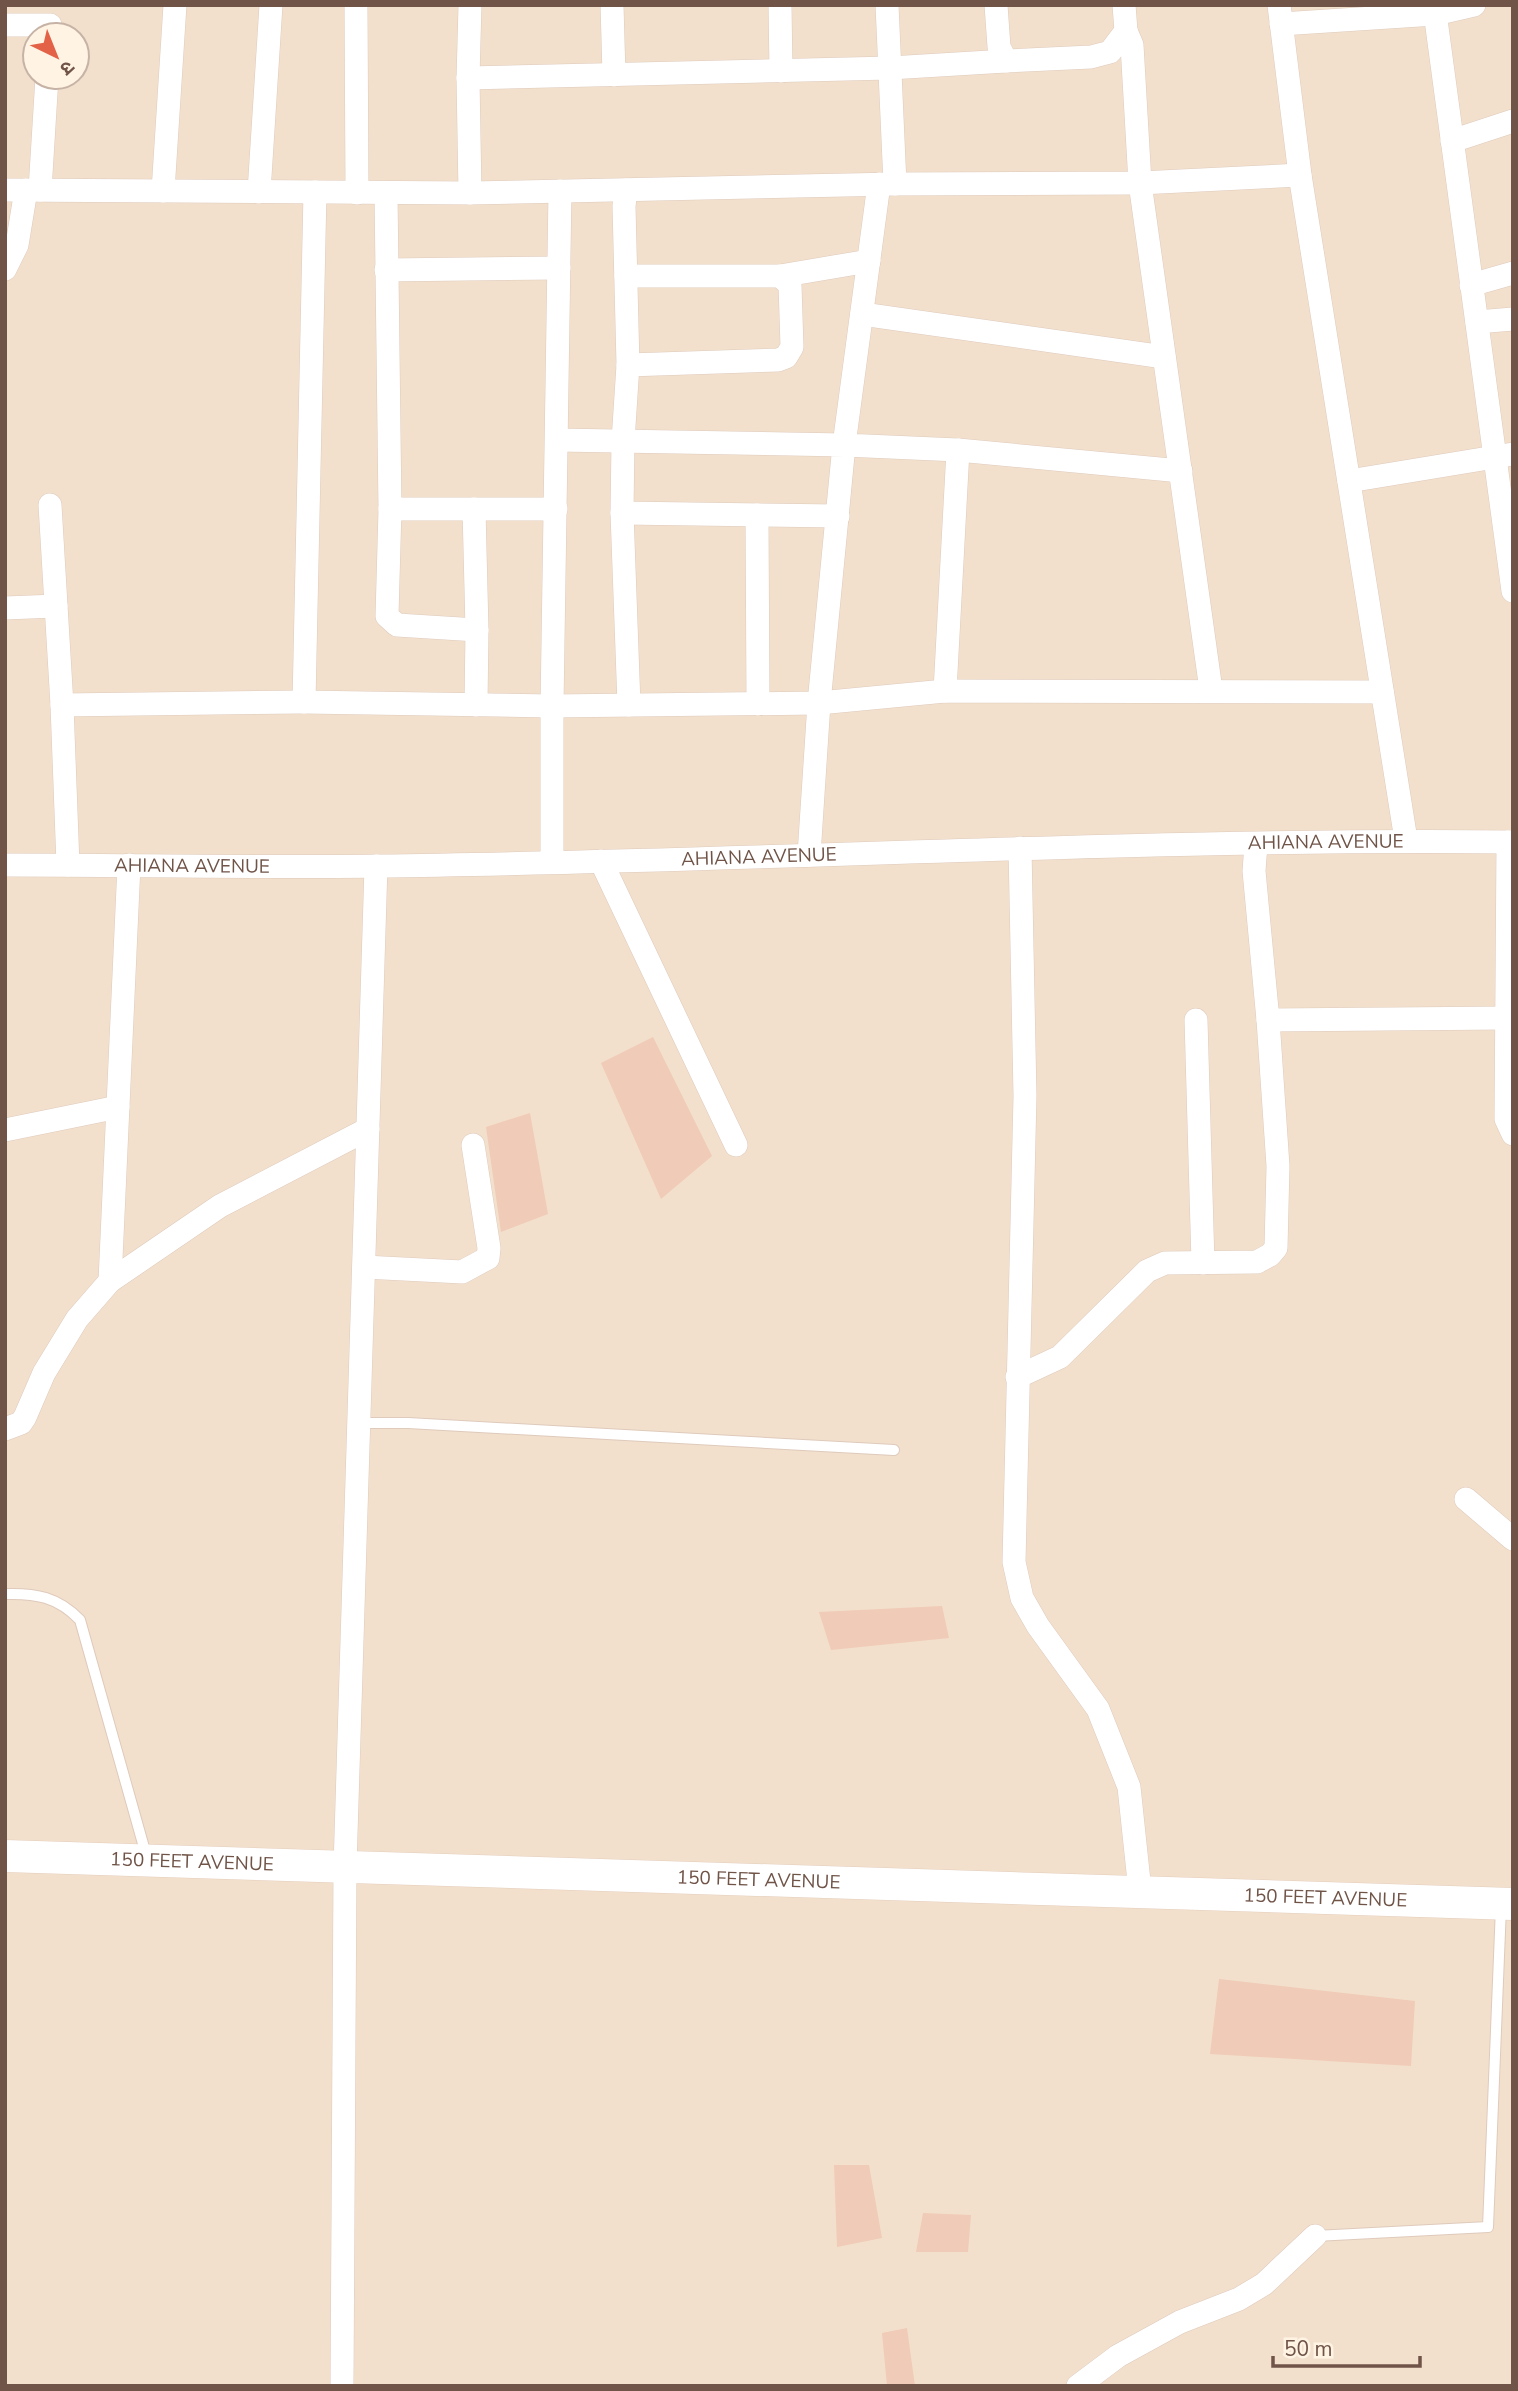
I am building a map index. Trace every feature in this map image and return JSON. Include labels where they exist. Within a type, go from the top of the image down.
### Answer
[{"type":"street","points":[[163,191],[175,5]]},
{"type":"street","points":[[259,192],[271,5]]},
{"type":"street","points":[[356,5],[357,193]]},
{"type":"street","points":[[470,5],[470,193]]},
{"type":"street","points":[[612,5],[614,75]]},
{"type":"street","points":[[780,5],[781,71]]},
{"type":"street","points":[[809,855],[819,703],[844,445],[869,261],[887,184],[890,68],[887,5]]},
{"type":"street","points":[[1124,5],[1126,31],[1132,45],[1140,183],[1211,690]]},
{"type":"street","points":[[1406,840],[1300,174],[1280,15],[1474,5]]},
{"type":"street","points":[[998,6],[999,47],[1006,61]]},
{"type":"street","points":[[1434,9],[1471,285],[1504,456],[1512,579]]},
{"type":"street","points":[[468,78],[890,68],[1091,57],[1110,52],[1126,31]]},
{"type":"street","points":[[5,269],[17,245],[24,190],[44,91]]},
{"type":"street","points":[[1452,141],[1513,121]]},
{"type":"street","points":[[24,190],[470,193],[887,184],[1140,183],[1300,174]]},
{"type":"street","points":[[626,190],[624,206],[628,365],[622,513],[629,705]]},
{"type":"street","points":[[552,862],[560,191]]},
{"type":"street","points":[[304,702],[315,192]]},
{"type":"street","points":[[386,193],[390,509],[387,616],[397,625],[477,630]]},
{"type":"street","points":[[626,276],[780,276],[869,261]]},
{"type":"street","points":[[386,270],[559,268]]},
{"type":"street","points":[[1471,285],[1513,273]]},
{"type":"street","points":[[628,365],[778,360],[786,357],[792,347],[790,285],[780,276]]},
{"type":"street","points":[[862,314],[1164,357]]},
{"type":"street","points":[[1477,323],[1513,319]]},
{"type":"street","points":[[557,440],[844,445],[958,450],[1181,471]]},
{"type":"street","points":[[945,691],[958,450]]},
{"type":"street","points":[[1349,481],[1504,456]]},
{"type":"street","points":[[50,505],[68,865]]},
{"type":"street","points":[[390,509],[556,509]]},
{"type":"street","points":[[474,509],[476,705]]},
{"type":"street","points":[[622,513],[838,516]]},
{"type":"street","points":[[757,515],[758,704]]},
{"type":"street","points":[[5,608],[56,606]]},
{"type":"street","points":[[62,705],[304,702],[552,706],[758,704],[819,703],[945,691],[1382,692]]},
{"type":"street","name":"AHIANA AVENUE","points":[[5,865],[376,866],[1020,848],[1406,840],[1510,842]]},
{"type":"street","points":[[1510,842],[1506,1119],[1513,1133]]},
{"type":"street","points":[[1017,1377],[1060,1357],[1147,1271],[1165,1263],[1257,1262],[1276,1248],[1278,1166],[1254,871],[1256,844]]},
{"type":"street","points":[[1020,848],[1025,1096],[1014,1562],[1022,1598],[1038,1626],[1098,1709],[1129,1787],[1140,1891]]},
{"type":"street","points":[[601,860],[736,1146]]},
{"type":"street","points":[[110,1281],[129,865]]},
{"type":"street","points":[[342,2386],[345,1867],[376,866]]},
{"type":"street","points":[[1268,1020],[1507,1018]]},
{"type":"street","points":[[1196,1020],[1203,1263]]},
{"type":"street","points":[[5,1130],[118,1107]]},
{"type":"street","points":[[5,1429],[21,1423],[44,1373],[77,1319],[110,1281],[220,1206],[368,1129]]},
{"type":"street","points":[[364,1267],[462,1272],[488,1258],[489,1248],[473,1145]]},
{"type":"street","points":[[1466,1499],[1513,1539]]},
{"type":"street","name":"150 FEET AVENUE","points":[[5,1856],[1507,1904]]},
{"type":"street","points":[[1078,2386],[1118,2356],[1159,2333],[1239,2298],[1264,2284],[1315,2236]]},
{"type":"lane","points":[[359,1423],[422,1424],[894,1451]]},
{"type":"lane","points":[[5,1594],[31,1593],[67,1607],[80,1620],[148,1861]]},
{"type":"lane","points":[[1315,2236],[1488,2228],[1507,1904]]},
{"type":"shaded area","points":[[5,5],[1513,5],[1513,2386],[5,2386]]},
{"type":"building","points":[[653,1037],[712,1156],[661,1199],[601,1063]]},
{"type":"building","points":[[530,1113],[548,1214],[501,1232],[486,1127]]},
{"type":"building","points":[[942,1606],[949,1638],[831,1650],[819,1612]]},
{"type":"building","points":[[1219,1979],[1415,2001],[1411,2066],[1210,2054]]},
{"type":"building","points":[[834,2165],[869,2165],[882,2238],[837,2247]]},
{"type":"building","points":[[923,2213],[971,2215],[968,2252],[916,2252]]},
{"type":"building","points":[[907,2328],[915,2386],[887,2386],[882,2333]]}]
